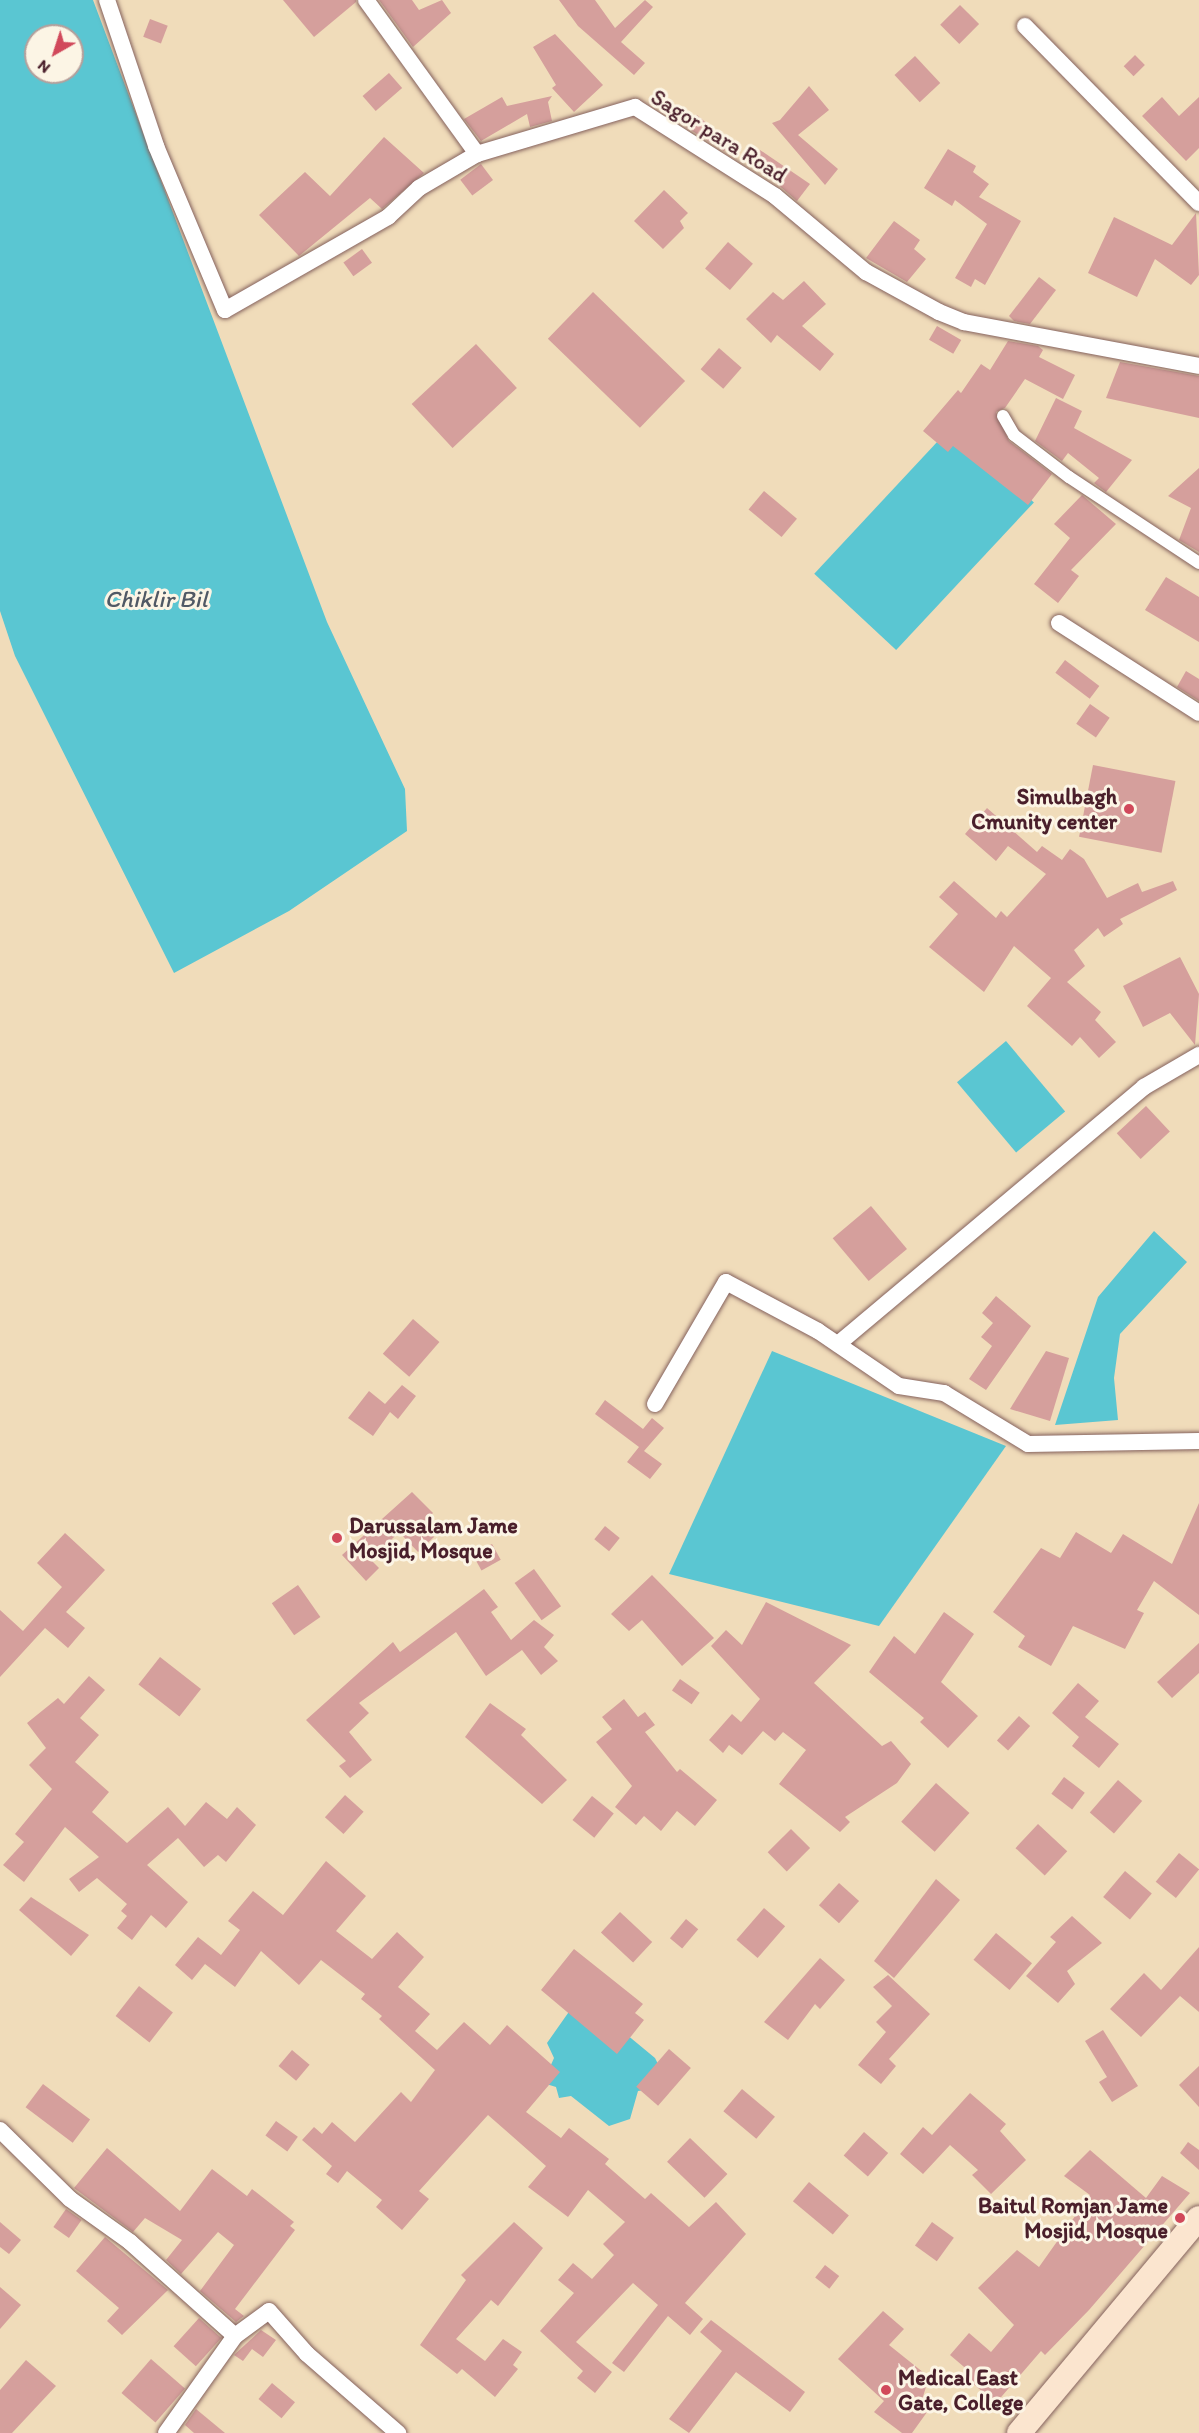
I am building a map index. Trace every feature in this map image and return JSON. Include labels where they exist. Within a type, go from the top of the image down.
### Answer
[{"type":"main road","points":[[1019,2433],[1199,2218]]},
{"type":"street","name":"Sagor para Road","points":[[107,0],[156,146],[225,310],[388,217],[420,188],[477,154],[635,107],[775,196],[866,272],[939,312],[964,322],[1199,366]]},
{"type":"street","points":[[366,0],[477,154]]},
{"type":"street","points":[[1025,26],[1199,203]]},
{"type":"street","points":[[1003,416],[1014,435],[1070,477],[1199,563]]},
{"type":"street","points":[[1059,623],[1199,713]]},
{"type":"street","points":[[838,1344],[1144,1087],[1199,1055]]},
{"type":"street","points":[[655,1404],[726,1282],[838,1344],[899,1386],[944,1393],[1028,1444],[1199,1441]]},
{"type":"street","points":[[0,2130],[70,2199],[130,2242],[235,2336]]},
{"type":"street","points":[[166,2433],[235,2336],[269,2311],[307,2354],[398,2433]]},
{"type":"water","name":"Chiklir Bil","points":[[0,0],[93,0],[327,622],[405,789],[407,831],[289,911],[174,973],[15,656],[0,611]]},
{"type":"water","points":[[952,426],[1034,502],[896,650],[814,574]]},
{"type":"water","points":[[1006,1041],[1065,1111],[1016,1153],[957,1082]]},
{"type":"water","points":[[1154,1231],[1187,1262],[1120,1334],[1114,1378],[1118,1420],[1055,1425],[1098,1297]]},
{"type":"water","points":[[772,1351],[1006,1446],[879,1626],[669,1574]]},
{"type":"water","points":[[573,2006],[626,2034],[655,2058],[659,2066],[645,2090],[638,2091],[630,2119],[609,2126],[571,2096],[559,2098],[556,2087],[543,2083],[554,2058],[547,2043]]},
{"type":"building","points":[[283,0],[356,0],[356,2],[314,37]]},
{"type":"building","points":[[379,0],[412,0],[419,10],[442,0],[451,13],[413,47]]},
{"type":"building","points":[[559,0],[595,0],[615,28],[645,0],[653,7],[621,42],[645,63],[634,75],[578,26]]},
{"type":"building","points":[[960,5],[979,24],[959,44],[940,25]]},
{"type":"building","points":[[150,19],[168,26],[161,44],[143,37]]},
{"type":"building","points":[[555,34],[603,85],[574,112],[552,88],[556,85],[533,47]]},
{"type":"building","points":[[1135,55],[1145,65],[1134,76],[1124,66]]},
{"type":"building","points":[[915,56],[940,83],[920,102],[895,75]]},
{"type":"building","points":[[389,73],[402,88],[376,111],[363,96]]},
{"type":"building","points":[[809,86],[829,110],[798,135],[838,169],[825,185],[772,123],[780,120]]},
{"type":"building","points":[[552,96],[548,102],[552,121],[530,127],[527,114],[481,141],[464,119],[502,97],[507,106]]},
{"type":"building","points":[[1162,97],[1179,116],[1199,97],[1199,148],[1186,161],[1142,116]]},
{"type":"building","points":[[697,115],[731,144],[724,151],[686,127]]},
{"type":"building","points":[[384,137],[424,173],[382,209],[370,198],[299,256],[259,215],[305,172],[330,196]]},
{"type":"building","points":[[948,149],[976,166],[973,172],[989,184],[979,197],[1021,221],[985,285],[975,279],[971,287],[955,278],[987,224],[955,200],[952,206],[924,188]]},
{"type":"building","points":[[760,150],[810,184],[797,201],[752,162]]},
{"type":"building","points":[[481,164],[493,180],[472,196],[460,180]]},
{"type":"building","points":[[664,190],[688,213],[680,221],[684,228],[663,249],[634,221]]},
{"type":"building","points":[[1196,213],[1199,275],[1191,285],[1155,259],[1137,297],[1088,273],[1114,217],[1172,245]]},
{"type":"building","points":[[894,221],[920,240],[914,249],[926,259],[907,282],[866,258]]},
{"type":"building","points":[[728,242],[753,264],[730,290],[705,268]]},
{"type":"building","points":[[362,249],[372,263],[353,276],[343,263]]},
{"type":"building","points":[[1039,277],[1056,290],[1030,324],[1014,321],[1009,316]]},
{"type":"building","points":[[804,281],[826,304],[802,326],[834,354],[820,371],[777,335],[771,343],[746,319],[773,292],[783,300]]},
{"type":"building","points":[[593,292],[685,381],[640,428],[548,339]]},
{"type":"building","points":[[937,326],[961,340],[953,354],[929,340]]},
{"type":"building","points":[[1008,341],[1038,346],[1043,350],[1039,357],[1075,375],[1063,399],[1025,379],[1005,408],[996,412],[1009,441],[1052,474],[1028,505],[953,446],[948,452],[923,431],[958,390],[961,393],[981,364],[990,370]]},
{"type":"building","points":[[476,344],[517,388],[453,448],[412,404]]},
{"type":"building","points":[[719,348],[742,368],[723,389],[701,369]]},
{"type":"building","points":[[1120,362],[1199,376],[1199,418],[1106,398]]},
{"type":"building","points":[[1056,398],[1082,411],[1074,428],[1132,460],[1106,492],[1094,483],[1099,478],[1068,453],[1062,461],[1035,441]]},
{"type":"building","points":[[1199,468],[1199,552],[1179,540],[1191,508],[1168,496]]},
{"type":"building","points":[[764,491],[797,519],[782,537],[749,509]]},
{"type":"building","points":[[1082,495],[1116,524],[1071,570],[1079,576],[1058,603],[1034,584],[1070,538],[1054,524]]},
{"type":"building","points":[[1166,577],[1199,597],[1199,642],[1145,610]]},
{"type":"building","points":[[1065,660],[1099,686],[1090,699],[1055,673]]},
{"type":"building","points":[[1186,671],[1199,679],[1199,701],[1177,687]]},
{"type":"building","points":[[1090,704],[1110,718],[1096,737],[1076,724]]},
{"type":"building","name":"Simulbagh Cmunity center","points":[[1093,765],[1175,781],[1162,853],[1079,837]]},
{"type":"building","points":[[987,808],[1037,852],[1042,846],[1062,860],[1070,849],[1084,859],[1107,898],[1138,883],[1142,892],[1173,881],[1177,890],[1120,919],[1123,924],[1104,937],[1098,928],[1074,950],[1085,966],[1067,982],[1101,1012],[1095,1020],[1116,1042],[1099,1058],[1080,1037],[1072,1046],[1027,1006],[1051,978],[1014,946],[984,992],[929,947],[958,914],[939,897],[954,881],[996,918],[1001,911],[1007,917],[1046,874],[1008,846],[996,861],[965,834]]},
{"type":"building","points":[[1180,957],[1199,994],[1195,1045],[1170,1013],[1143,1027],[1123,986]]},
{"type":"building","points":[[1146,1106],[1170,1132],[1141,1159],[1117,1133]]},
{"type":"building","points":[[871,1206],[907,1249],[869,1281],[833,1238]]},
{"type":"building","points":[[996,1296],[1031,1326],[986,1390],[969,1379],[992,1346],[981,1337],[993,1323],[982,1313]]},
{"type":"building","points":[[413,1319],[439,1342],[409,1377],[383,1354]]},
{"type":"building","points":[[1046,1351],[1069,1358],[1050,1421],[1010,1409]]},
{"type":"building","points":[[402,1385],[416,1396],[398,1419],[390,1412],[373,1436],[348,1418],[369,1391],[385,1404]]},
{"type":"building","points":[[605,1400],[643,1429],[652,1418],[664,1428],[644,1451],[662,1464],[650,1479],[627,1462],[639,1447],[595,1414]]},
{"type":"building","points":[[412,1492],[433,1513],[422,1524],[434,1537],[418,1552],[399,1532],[371,1560],[379,1568],[366,1581],[342,1555]]},
{"type":"building","points":[[1199,1503],[1199,1615],[1154,1581],[1137,1610],[1144,1613],[1125,1649],[1073,1626],[1051,1666],[1018,1647],[1025,1636],[993,1612],[1041,1548],[1060,1558],[1076,1532],[1111,1553],[1123,1534],[1172,1564]]},
{"type":"building","points":[[605,1526],[620,1538],[609,1551],[594,1539]]},
{"type":"building","points":[[65,1533],[105,1570],[66,1612],[85,1628],[68,1648],[45,1628],[0,1677],[0,1610],[23,1631],[62,1587],[37,1563]]},
{"type":"building","points":[[492,1544],[501,1560],[481,1570],[473,1555]]},
{"type":"building","points":[[534,1569],[561,1606],[542,1620],[515,1583]]},
{"type":"building","points":[[652,1575],[714,1638],[682,1666],[642,1620],[629,1631],[611,1614]]},
{"type":"building","points":[[298,1585],[320,1617],[294,1635],[272,1603]]},
{"type":"building","points":[[484,1589],[498,1607],[491,1612],[511,1640],[534,1620],[554,1635],[544,1647],[558,1661],[541,1675],[522,1650],[486,1676],[456,1632],[359,1703],[369,1713],[349,1732],[372,1760],[350,1778],[339,1766],[346,1761],[306,1720],[393,1642],[400,1652]]},
{"type":"building","points":[[766,1602],[851,1645],[814,1683],[882,1746],[891,1741],[911,1764],[897,1783],[845,1817],[850,1822],[840,1832],[779,1784],[806,1750],[783,1732],[775,1741],[763,1731],[742,1755],[729,1745],[723,1753],[709,1740],[732,1714],[741,1722],[760,1699],[711,1646],[726,1630],[742,1645]]},
{"type":"building","points":[[944,1612],[974,1634],[941,1682],[978,1716],[948,1748],[920,1722],[924,1718],[869,1672],[894,1636],[915,1654]]},
{"type":"building","points":[[1199,1643],[1199,1673],[1172,1698],[1157,1682]]},
{"type":"building","points":[[160,1657],[201,1689],[179,1717],[138,1685]]},
{"type":"building","points":[[89,1676],[105,1690],[80,1718],[99,1735],[75,1762],[109,1792],[92,1812],[127,1843],[168,1807],[185,1826],[206,1802],[227,1819],[237,1807],[256,1825],[226,1862],[218,1855],[204,1867],[178,1838],[147,1865],[188,1902],[166,1928],[151,1915],[132,1940],[117,1928],[127,1916],[121,1911],[127,1904],[97,1878],[79,1892],[69,1879],[99,1857],[65,1827],[24,1882],[3,1865],[24,1842],[15,1834],[52,1789],[29,1765],[46,1748],[27,1723],[58,1698],[64,1704]]},
{"type":"building","points":[[680,1679],[700,1693],[692,1704],[672,1690]]},
{"type":"building","points":[[1078,1683],[1099,1701],[1085,1717],[1119,1744],[1099,1768],[1072,1746],[1079,1737],[1052,1713]]},
{"type":"building","points":[[624,1699],[638,1717],[645,1712],[655,1725],[645,1732],[677,1772],[680,1769],[717,1800],[695,1826],[677,1811],[661,1831],[644,1816],[636,1825],[615,1807],[632,1786],[596,1742],[612,1729],[602,1717]]},
{"type":"building","points":[[490,1703],[526,1729],[521,1735],[567,1780],[542,1804],[465,1737]]},
{"type":"building","points":[[1019,1716],[1030,1726],[1008,1751],[997,1741]]},
{"type":"building","points":[[1064,1777],[1085,1793],[1072,1809],[1051,1794]]},
{"type":"building","points":[[1118,1780],[1142,1801],[1114,1833],[1090,1812]]},
{"type":"building","points":[[936,1783],[969,1813],[935,1852],[901,1822]]},
{"type":"building","points":[[345,1795],[364,1812],[344,1834],[325,1817]]},
{"type":"building","points":[[592,1796],[614,1814],[594,1838],[572,1820]]},
{"type":"building","points":[[1038,1824],[1067,1851],[1045,1875],[1015,1848]]},
{"type":"building","points":[[791,1829],[810,1848],[787,1871],[768,1852]]},
{"type":"building","points":[[1179,1853],[1199,1870],[1176,1898],[1156,1882]]},
{"type":"building","points":[[326,1861],[366,1896],[336,1931],[372,1959],[397,1932],[424,1957],[398,1987],[430,2014],[415,2031],[437,2050],[464,2022],[490,2045],[507,2025],[560,2072],[526,2112],[561,2138],[569,2128],[609,2159],[605,2164],[645,2199],[651,2193],[689,2227],[716,2202],[746,2234],[685,2303],[703,2319],[690,2335],[668,2316],[624,2372],[612,2363],[658,2305],[633,2283],[576,2342],[612,2372],[595,2393],[577,2378],[583,2371],[540,2331],[574,2293],[558,2280],[573,2263],[592,2279],[614,2255],[603,2244],[625,2222],[588,2190],[568,2217],[528,2187],[546,2166],[488,2115],[419,2191],[429,2199],[402,2230],[376,2207],[382,2200],[347,2171],[338,2183],[326,2174],[332,2166],[302,2140],[314,2127],[322,2134],[332,2122],[355,2142],[401,2092],[411,2102],[435,2070],[379,2019],[382,2016],[361,1999],[365,1994],[321,1960],[299,1985],[261,1951],[235,1987],[205,1964],[192,1980],[175,1965],[198,1937],[221,1955],[240,1930],[228,1921],[253,1891],[283,1915]]},
{"type":"building","points":[[1125,1871],[1152,1893],[1130,1920],[1103,1897]]},
{"type":"building","points":[[936,1879],[960,1900],[894,1978],[874,1961]]},
{"type":"building","points":[[839,1883],[859,1901],[839,1923],[819,1905]]},
{"type":"building","points":[[31,1897],[89,1935],[71,1956],[19,1910]]},
{"type":"building","points":[[764,1908],[785,1926],[758,1958],[736,1940]]},
{"type":"building","points":[[620,1912],[652,1942],[633,1962],[601,1932]]},
{"type":"building","points":[[1072,1916],[1102,1943],[1067,1971],[1075,1984],[1058,2003],[1026,1976],[1056,1942],[1050,1937]]},
{"type":"building","points":[[686,1919],[698,1929],[682,1948],[670,1938]]},
{"type":"building","points":[[996,1933],[1032,1963],[1010,1990],[974,1960]]},
{"type":"building","points":[[1199,1947],[1199,2012],[1180,1996],[1141,2037],[1110,2009],[1144,1973],[1161,1990]]},
{"type":"building","points":[[574,1949],[643,2004],[635,2013],[644,2020],[617,2054],[541,1990]]},
{"type":"building","points":[[820,1958],[845,1980],[820,2009],[815,2004],[788,2040],[764,2022]]},
{"type":"building","points":[[888,1975],[930,2014],[889,2059],[896,2066],[881,2084],[858,2065],[886,2032],[876,2022],[892,2006],[873,1987]]},
{"type":"building","points":[[139,1986],[173,2012],[149,2042],[116,2016]]},
{"type":"building","points":[[1103,2030],[1138,2086],[1112,2102],[1099,2082],[1107,2077],[1085,2041]]},
{"type":"building","points":[[669,2049],[691,2068],[658,2106],[636,2087]]},
{"type":"building","points":[[292,2050],[310,2065],[296,2081],[279,2066]]},
{"type":"building","points":[[1199,2066],[1199,2107],[1179,2085]]},
{"type":"building","points":[[43,2084],[90,2120],[73,2143],[26,2107]]},
{"type":"building","points":[[742,2089],[775,2117],[756,2139],[723,2111]]},
{"type":"building","points":[[970,2093],[1006,2124],[1000,2131],[1026,2160],[991,2194],[972,2175],[978,2170],[950,2145],[923,2174],[900,2154],[923,2127],[932,2135]]},
{"type":"building","points":[[276,2121],[298,2137],[287,2151],[265,2136]]},
{"type":"building","points":[[864,2132],[888,2153],[868,2176],[844,2155]]},
{"type":"building","points":[[690,2138],[727,2174],[704,2198],[667,2162]]},
{"type":"building","points":[[1188,2142],[1199,2150],[1199,2170],[1180,2153]]},
{"type":"building","points":[[107,2148],[180,2211],[212,2169],[247,2196],[252,2189],[294,2222],[290,2226],[295,2230],[235,2309],[244,2316],[236,2322],[200,2291],[234,2245],[218,2232],[181,2274],[166,2260],[182,2240],[145,2218],[133,2232],[74,2188]]},
{"type":"building","points":[[1090,2150],[1146,2198],[1162,2176],[1190,2193],[1089,2310],[1045,2355],[1041,2351],[996,2403],[965,2377],[970,2372],[950,2355],[969,2333],[991,2352],[1014,2325],[978,2288],[1017,2250],[1039,2267],[1090,2195],[1064,2176]]},
{"type":"building","points":[[809,2182],[849,2215],[833,2235],[793,2201]]},
{"type":"building","points":[[66,2209],[82,2220],[69,2238],[53,2227]]},
{"type":"building","points":[[0,2222],[21,2240],[9,2254],[0,2247]]},
{"type":"building","points":[[514,2222],[543,2248],[498,2306],[491,2300],[456,2339],[485,2361],[503,2339],[522,2352],[513,2365],[518,2369],[495,2397],[462,2369],[457,2374],[420,2345],[466,2280],[461,2275]]},
{"type":"building","points":[[932,2222],[954,2238],[937,2261],[915,2245]]},
{"type":"building","points":[[105,2237],[168,2290],[122,2335],[107,2321],[119,2308],[76,2271]]},
{"type":"building","points":[[825,2265],[839,2276],[829,2289],[815,2278]]},
{"type":"building","points":[[0,2287],[21,2305],[0,2329]]},
{"type":"building","points":[[883,2311],[904,2329],[889,2345],[929,2377],[922,2400],[930,2408],[912,2433],[902,2433],[874,2412],[884,2401],[838,2359]]},
{"type":"building","points":[[199,2318],[221,2338],[196,2366],[174,2346]]},
{"type":"building","points":[[711,2320],[805,2392],[790,2412],[736,2372],[689,2433],[669,2419],[722,2351],[700,2332]]},
{"type":"building","points":[[261,2330],[276,2340],[263,2357],[252,2349],[243,2361],[234,2355]]},
{"type":"building","points":[[151,2359],[185,2389],[155,2422],[121,2393]]},
{"type":"building","points":[[26,2360],[56,2386],[12,2433],[0,2433],[0,2390]]},
{"type":"building","points":[[272,2383],[295,2402],[281,2418],[259,2399]]},
{"type":"building","points":[[196,2409],[225,2433],[194,2433],[185,2425]]},
{"type":"place","name":"Simulbagh Cmunity center","points":[[1129,809]]},
{"type":"place","name":"Darussalam Jame Mosjid, Mosque","points":[[337,1538]]},
{"type":"place","name":"Baitul Romjan Jame Mosjid, Mosque","points":[[1180,2218]]},
{"type":"place","name":"Medical East Gate, College","points":[[886,2390]]}]
